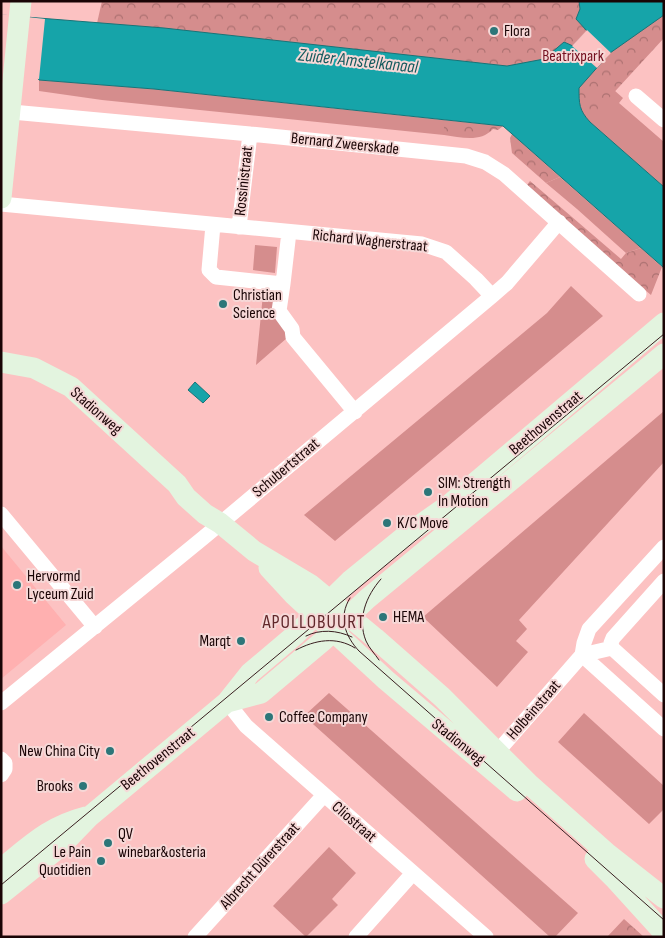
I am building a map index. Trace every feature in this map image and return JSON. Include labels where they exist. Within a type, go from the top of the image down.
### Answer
[{"type":"main road","points":[[1,198],[6,111],[5,77],[14,8]]},
{"type":"main road","name":"Beethovenstraat","points":[[1,894],[61,846],[89,816],[228,702],[250,673],[350,582],[409,533],[450,504],[664,323]]},
{"type":"main road","name":"Beethovenstraat","points":[[228,702],[261,693],[333,632],[367,599],[664,354]]},
{"type":"main road","name":"Stadionweg","points":[[1,362],[34,368],[71,387],[177,484],[211,507],[220,523],[254,551],[293,594],[322,608],[349,617],[442,697],[491,758],[602,865],[664,933]]},
{"type":"main road","name":"Stadionweg","points":[[322,608],[333,632],[429,718],[528,783],[608,854],[664,898]]},
{"type":"main road","name":"Beethovenstraat","points":[[1,869],[47,832],[89,816]]},
{"type":"street","points":[[636,96],[664,120]]},
{"type":"street","name":"Bernard Zweerskade","points":[[6,111],[466,156],[485,162],[504,174],[640,294]]},
{"type":"street","name":"Rossinistraat","points":[[239,227],[250,134]]},
{"type":"street","name":"Richard Wagnerstraat","points":[[1,204],[422,244],[446,252],[492,296]]},
{"type":"street","name":"Schubertstraat","points":[[1,703],[492,296],[507,283],[559,222]]},
{"type":"street","points":[[213,225],[209,270],[216,277],[283,284]]},
{"type":"street","name":"Richard Wagnerstraat","points":[[289,232],[279,312],[292,329],[293,338],[354,412]]},
{"type":"street","points":[[1,514],[95,627]]},
{"type":"street","name":"Holbeinstraat","points":[[491,758],[582,655],[589,629],[664,547]]},
{"type":"street","points":[[664,581],[613,638],[611,643],[612,648],[664,695]]},
{"type":"street","points":[[582,655],[612,648]]},
{"type":"street","points":[[582,655],[664,729]]},
{"type":"street","name":"Cliostraat","points":[[228,702],[246,726],[486,937]]},
{"type":"street","points":[[1,759],[5,763],[5,769],[1,775]]},
{"type":"street","name":"Albrecht Dürerstraat","points":[[195,937],[324,795]]},
{"type":"street","points":[[356,937],[413,873]]},
{"type":"shaded area","name":"Hervormd Lyceum Zuid","points":[[1,546],[66,625],[1,679]]},
{"type":"green space","name":"Beatrixpark","points":[[102,1],[664,1],[664,38],[585,124],[95,32]]},
{"type":"green space","points":[[39,80],[154,89],[444,120],[444,135],[102,100],[39,91]]},
{"type":"green space","points":[[606,83],[623,98],[619,103],[664,142],[664,187],[582,113]]},
{"type":"green space","points":[[444,120],[503,126],[498,130],[493,129],[476,138],[464,138],[444,135]]},
{"type":"green space","points":[[512,134],[560,177],[546,183],[512,153],[510,138]]},
{"type":"green space","points":[[560,177],[641,248],[626,253],[546,183]]},
{"type":"green space","points":[[530,181],[621,259],[626,253],[641,248],[662,267],[651,295],[550,210],[527,185]]},
{"type":"green space","points":[[255,245],[277,247],[275,273],[253,270]]},
{"type":"green space","points":[[571,286],[603,316],[335,541],[304,515],[547,313]]},
{"type":"green space","points":[[271,291],[282,313],[287,338],[256,365],[263,294]]},
{"type":"green space","points":[[664,411],[664,462],[519,620],[527,629],[516,641],[528,652],[497,687],[423,617]]},
{"type":"green space","points":[[329,693],[578,913],[555,937],[550,937],[304,716]]},
{"type":"green space","points":[[584,713],[664,786],[664,809],[649,824],[558,742]]},
{"type":"green space","points":[[329,847],[356,873],[332,899],[338,905],[306,937],[273,906]]},
{"type":"green space","points":[[624,919],[644,937],[607,937]]},
{"type":"water","name":"Zuider Amstelkanaal","points":[[579,1],[664,1],[664,15],[610,53],[579,88],[579,98],[580,106],[590,122],[664,187],[664,268],[503,126],[154,89],[39,80],[1,15],[164,28],[507,66],[544,59],[564,42],[573,46],[587,31],[576,19],[580,9]]},
{"type":"water","points":[[195,382],[210,396],[203,403],[188,390]]},
{"type":"pier","points":[[1,14],[45,19],[39,79],[1,76]]},
{"type":"pier","points":[[587,30],[611,53],[597,68],[572,46]]},
{"type":"tram line","points":[[1,885],[664,334]]},
{"type":"tram line","points":[[379,660],[366,641],[362,624],[367,600],[381,579]]},
{"type":"tram line","points":[[350,598],[344,612],[345,626],[350,639],[359,651],[664,920]]},
{"type":"tram line","points":[[306,636],[317,632],[329,631],[352,637]]},
{"type":"tram line","points":[[296,650],[326,641],[340,642],[355,648]]},
{"type":"place","name":"Flora","points":[[494,31]]},
{"type":"place","name":"Christian Science","points":[[223,304]]},
{"type":"place","name":"SIM: Strength In Motion","points":[[428,492]]},
{"type":"place","name":"K/C Move","points":[[387,523]]},
{"type":"place","name":"Hervormd Lyceum Zuid","points":[[17,585]]},
{"type":"place","name":"HEMA","points":[[383,617]]},
{"type":"place","name":"Marqt","points":[[241,641]]},
{"type":"place","name":"Coffee Company","points":[[269,717]]},
{"type":"place","name":"New China City","points":[[110,751]]},
{"type":"place","name":"Brooks","points":[[83,786]]},
{"type":"place","name":"QV winebar&osteria","points":[[108,843]]},
{"type":"place","name":"Le Pain Quotidien","points":[[101,861]]},
{"type":"district","name":"APOLLOBUURT","points":[[314,622]]}]
